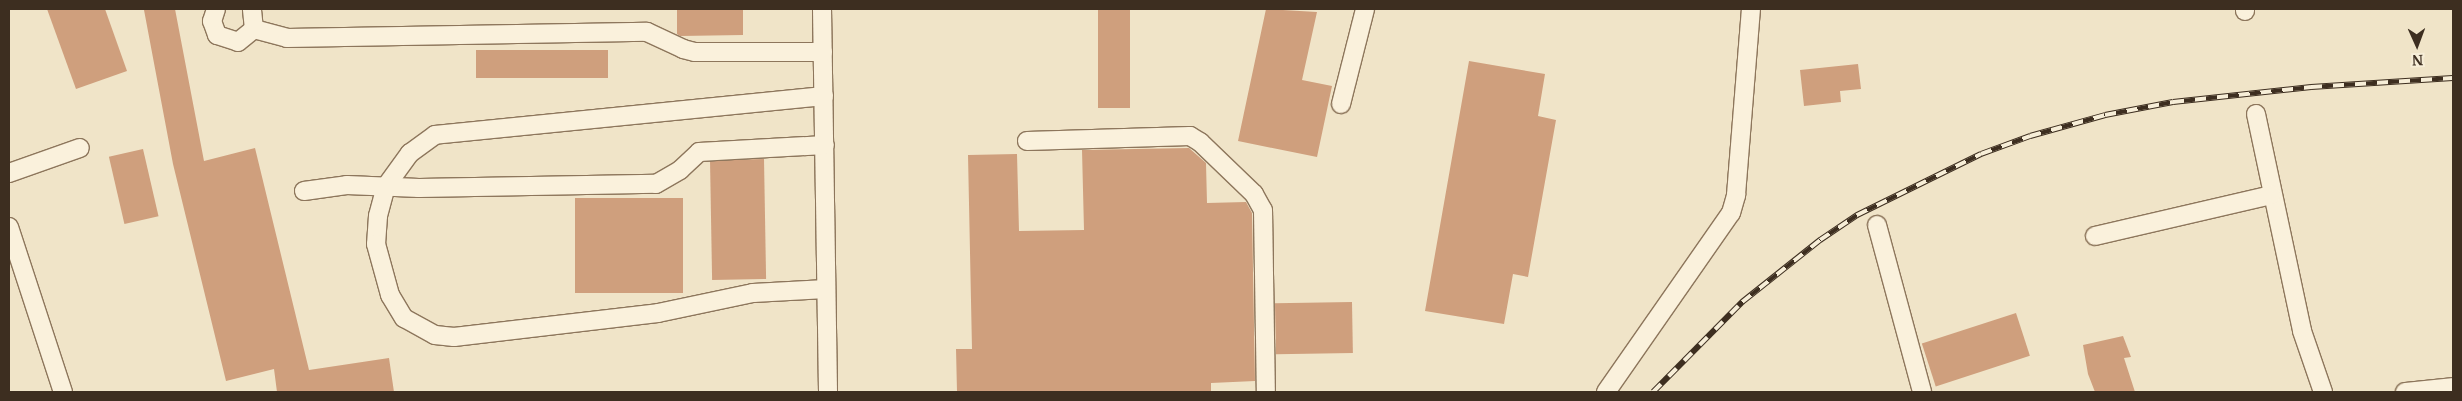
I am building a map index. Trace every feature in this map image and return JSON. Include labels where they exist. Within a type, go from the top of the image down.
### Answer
[{"type":"street","points":[[216,9],[213,28],[223,39],[238,42],[254,29]]},
{"type":"street","points":[[252,9],[254,29]]},
{"type":"street","points":[[822,9],[828,392]]},
{"type":"street","points":[[1341,104],[1365,9]]},
{"type":"street","points":[[1606,392],[1731,213],[1736,195],[1751,9]]},
{"type":"street","points":[[254,29],[287,38],[647,32],[683,50],[695,52],[823,52]]},
{"type":"street","points":[[824,96],[435,135],[410,153],[386,186],[378,216],[376,244],[380,266],[390,295],[404,318],[435,335],[479,335],[658,313],[753,293],[826,289]]},
{"type":"street","points":[[2256,114],[2271,195],[2302,331],[2323,392]]},
{"type":"street","points":[[1027,141],[1190,136],[1200,142],[1254,194],[1263,210],[1266,392]]},
{"type":"street","points":[[304,191],[348,185],[656,184],[680,170],[699,152],[825,145]]},
{"type":"street","points":[[9,173],[80,148]]},
{"type":"street","points":[[2095,236],[2271,195]]},
{"type":"street","points":[[1877,225],[1922,392]]},
{"type":"street","points":[[9,227],[63,392]]},
{"type":"street","points":[[2405,392],[2453,387]]},
{"type":"building","points":[[47,9],[105,9],[127,71],[76,89]]},
{"type":"building","points":[[175,9],[204,161],[255,148],[309,370],[389,358],[394,392],[277,392],[274,369],[226,381],[173,164],[144,10]]},
{"type":"building","points":[[677,9],[743,9],[743,35],[680,36],[677,34]]},
{"type":"building","points":[[1098,9],[1130,9],[1130,108],[1098,108]]},
{"type":"building","points":[[1266,9],[1317,12],[1302,80],[1332,86],[1317,157],[1238,141]]},
{"type":"building","points":[[476,50],[608,50],[608,78],[476,78]]},
{"type":"building","points":[[1469,61],[1545,74],[1538,116],[1556,120],[1528,277],[1513,274],[1504,324],[1425,311]]},
{"type":"building","points":[[1858,64],[1861,89],[1840,91],[1841,102],[1804,106],[1800,70]]},
{"type":"building","points":[[1189,148],[1206,163],[1207,203],[1246,202],[1252,213],[1255,381],[1211,383],[1211,392],[957,392],[956,349],[972,349],[968,155],[1017,154],[1019,231],[1084,230],[1082,150]]},
{"type":"building","points":[[143,149],[159,216],[124,224],[109,157]]},
{"type":"building","points":[[764,159],[766,279],[712,280],[710,160]]},
{"type":"building","points":[[575,198],[683,198],[683,293],[575,293]]},
{"type":"building","points":[[1352,302],[1353,353],[1276,354],[1275,303]]},
{"type":"building","points":[[2016,313],[2030,356],[1936,386],[1922,344]]},
{"type":"building","points":[[2123,336],[2131,357],[2124,358],[2135,392],[2095,392],[2088,374],[2083,345]]},
{"type":"railway","points":[[1653,392],[1742,302],[1820,240],[1857,215],[1981,154],[2030,136],[2105,115],[2173,102],[2311,87],[2453,78]]}]
